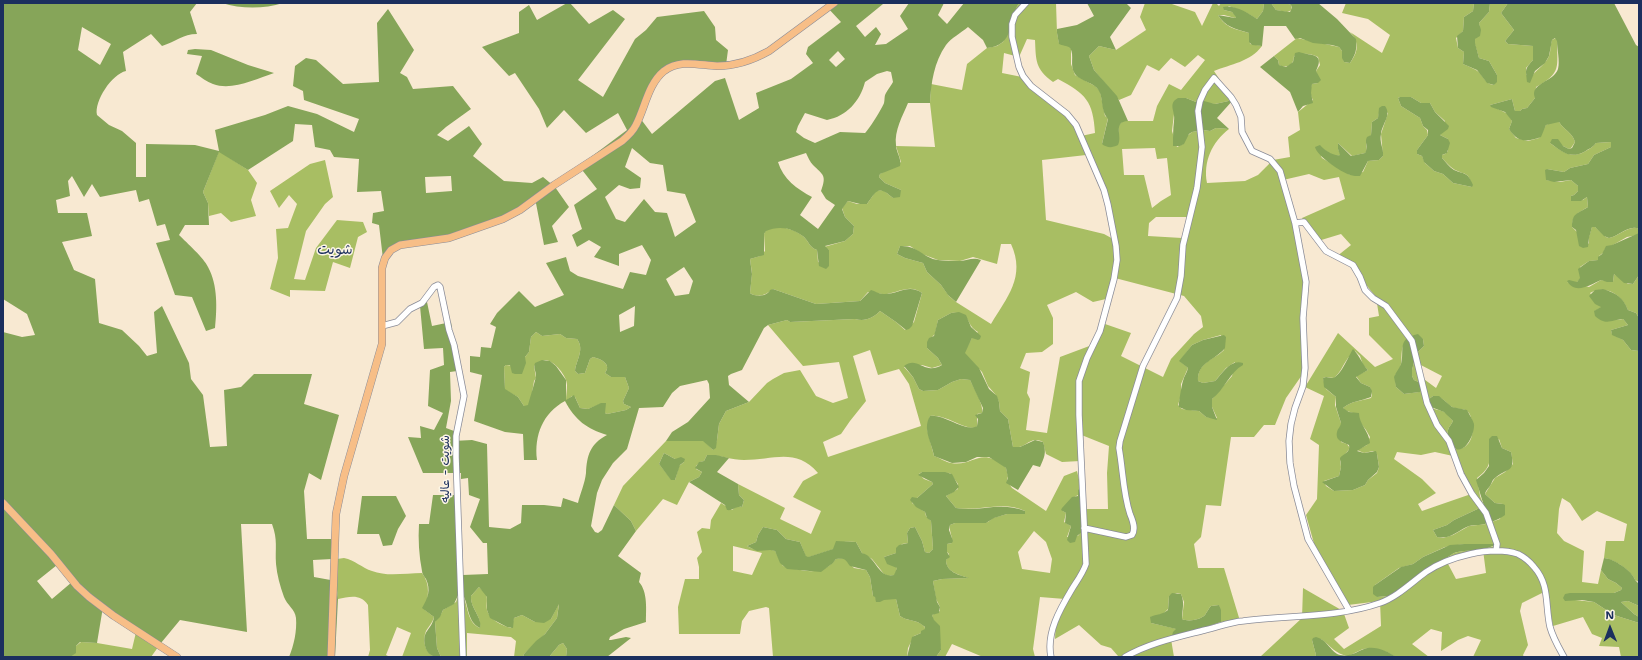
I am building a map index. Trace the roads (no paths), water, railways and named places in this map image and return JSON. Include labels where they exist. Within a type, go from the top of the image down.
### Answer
[{"type":"main road","points":[[331,657],[336,514],[342,482],[382,344],[382,264],[388,254],[395,247],[404,244],[430,242],[449,238],[494,223],[512,215],[554,184],[622,141],[640,118],[652,86],[664,71],[681,63],[717,66],[731,65],[758,57],[769,51],[834,3]]},
{"type":"main road","points":[[3,503],[51,554],[77,586],[89,597],[114,616],[177,657]]},
{"type":"street","points":[[1026,3],[1018,11],[1012,24],[1012,37],[1019,67],[1023,76],[1031,86],[1067,114],[1076,125],[1104,190],[1116,246],[1117,260],[1114,280],[1100,331],[1087,358],[1079,381],[1079,415],[1086,564],[1067,598],[1053,629],[1049,642],[1051,657]]},
{"type":"street","points":[[1084,528],[1126,537],[1132,535],[1134,532],[1134,525],[1126,501],[1119,448],[1120,441],[1140,374],[1164,321],[1177,298],[1181,276],[1183,245],[1197,188],[1202,147],[1198,111],[1200,101],[1205,90],[1214,78],[1236,105],[1241,117],[1242,132],[1252,151],[1270,159],[1280,171],[1295,223],[1306,282],[1303,318],[1305,368],[1303,386],[1291,424],[1289,441],[1290,463],[1294,486],[1308,539],[1349,610]]},
{"type":"street","points":[[1295,223],[1304,222],[1326,252],[1353,265],[1360,276],[1365,290],[1373,298],[1386,306],[1409,335],[1414,345],[1418,370],[1427,403],[1437,425],[1449,441],[1461,474],[1472,494],[1486,512],[1497,544],[1496,551]]},
{"type":"street","name":"شويت - عاليه","points":[[382,326],[397,322],[410,309],[422,303],[434,287],[438,285],[440,287],[449,330],[454,345],[464,396],[456,436],[462,611],[462,657]]},
{"type":"street","points":[[1125,657],[1133,652],[1175,638],[1229,623],[1349,610],[1382,602],[1396,594],[1427,571],[1452,559],[1496,551],[1518,555],[1532,565],[1540,574],[1545,585],[1550,628],[1564,657]]},
{"type":"district","name":"شويت","points":[[335,250]]}]
